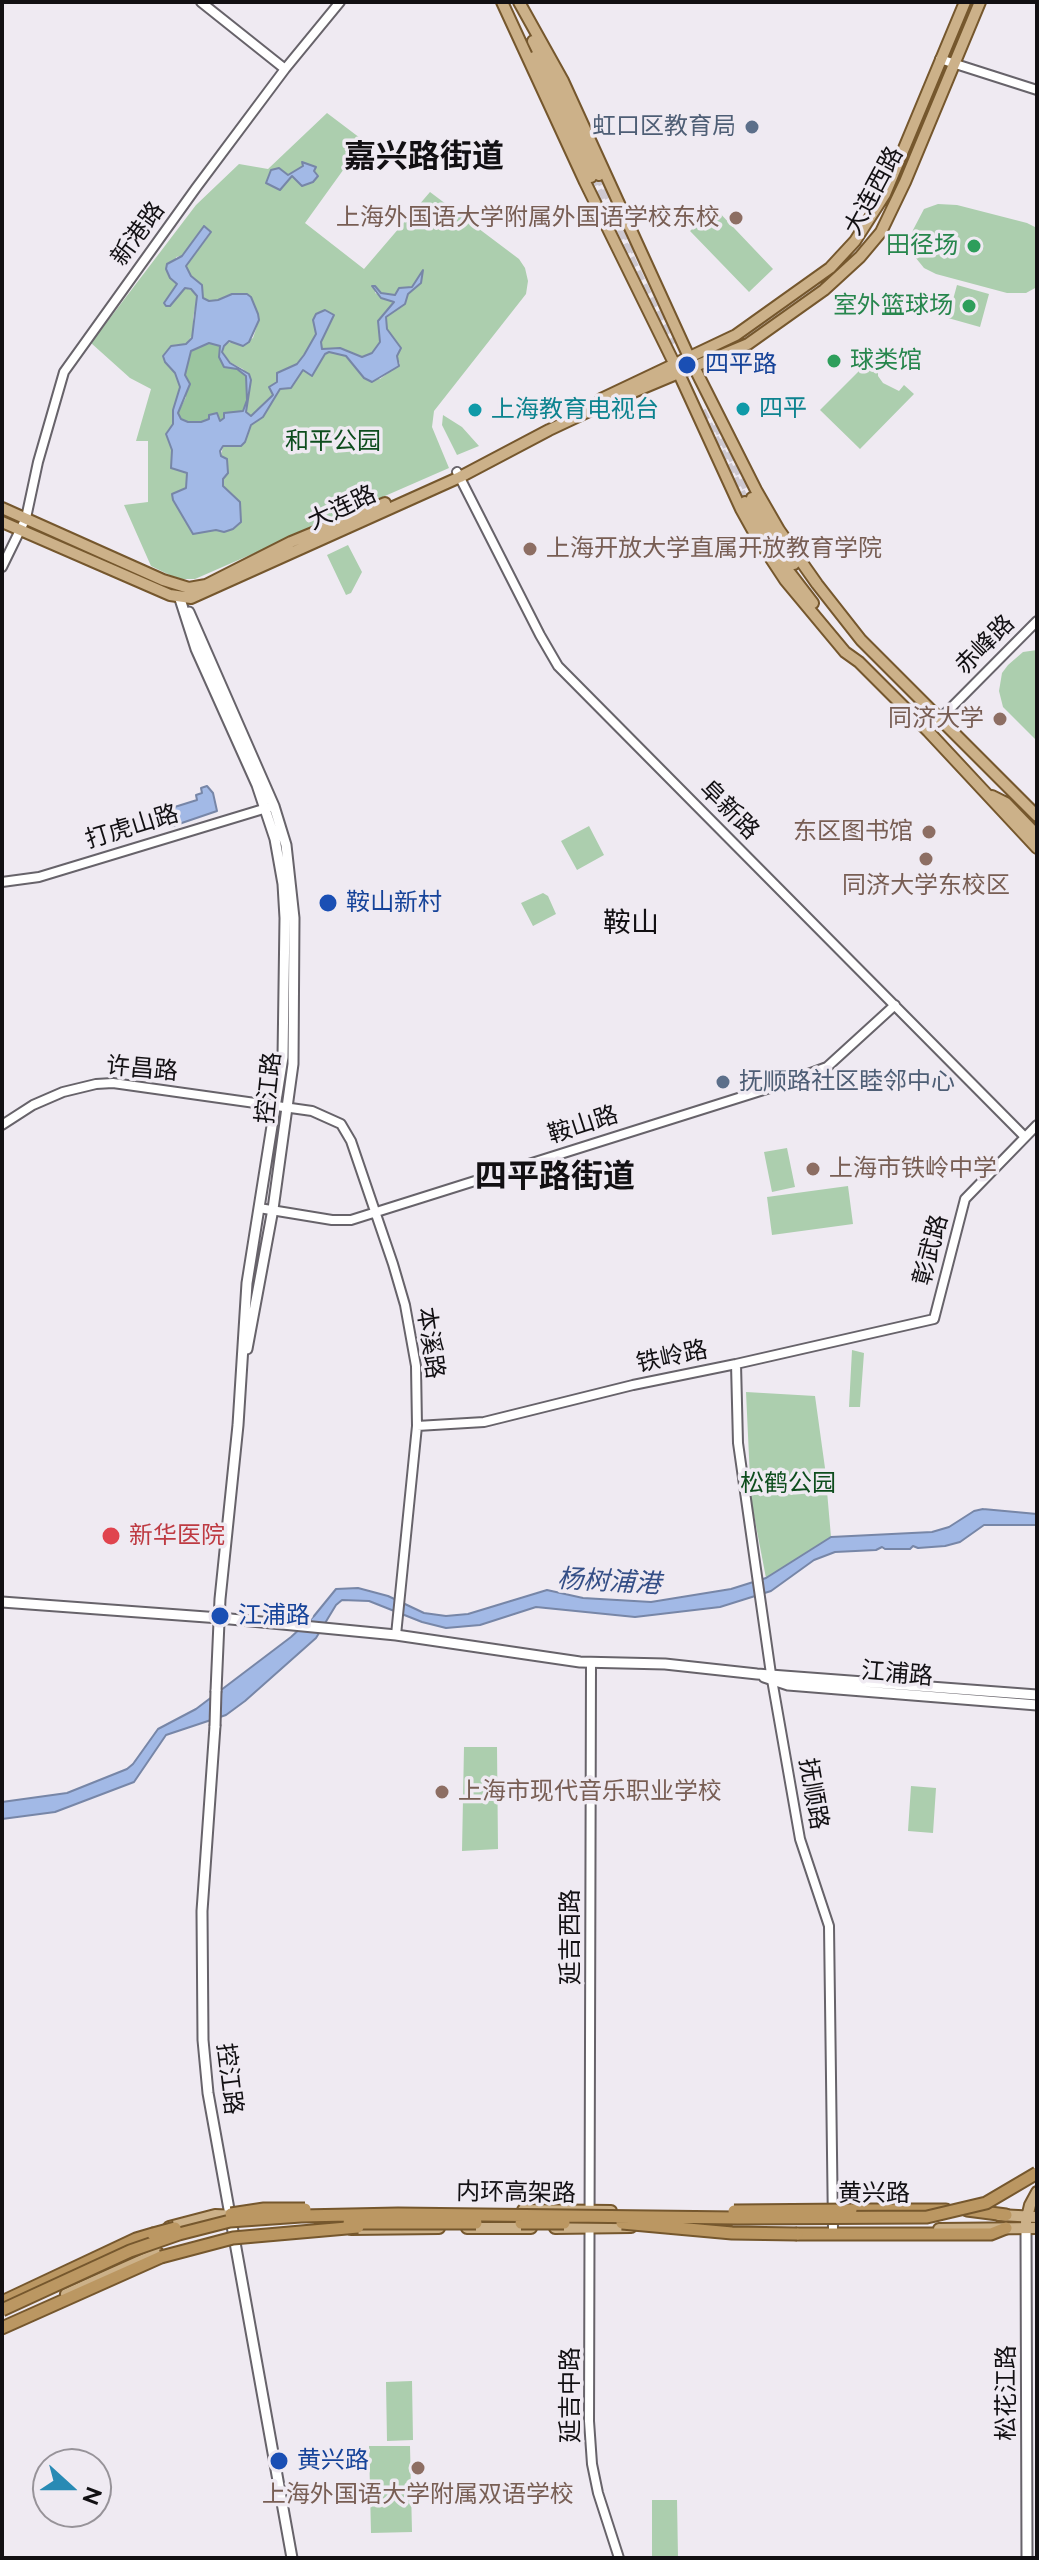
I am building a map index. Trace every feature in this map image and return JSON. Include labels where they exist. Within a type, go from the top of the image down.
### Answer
[{"type":"highway","name":"内环高架路","points":[[2,2304],[130,2251],[203,2227],[263,2218],[398,2214],[927,2217],[986,2203],[1037,2173]]},
{"type":"highway","name":"内环高架路","points":[[2,2318],[127,2260],[209,2233],[231,2229],[299,2223],[921,2224],[973,2214],[1008,2200],[1037,2182]]},
{"type":"highway","points":[[2,2304],[136,2239],[218,2216],[264,2209],[398,2214]]},
{"type":"highway","points":[[686,2217],[753,2210],[974,2210],[1006,2215]]},
{"type":"highway","points":[[2,2329],[161,2257],[212,2242],[251,2236],[429,2223]]},
{"type":"highway","points":[[622,2223],[732,2233],[797,2234],[991,2234],[1006,2228]]},
{"type":"main road","points":[[503,5],[516,21],[595,176],[518,2]]},
{"type":"main road","points":[[518,2],[563,81],[614,198],[769,515],[801,563],[861,640],[1037,816]]},
{"type":"main road","name":"大连西路","points":[[692,362],[736,335],[830,268],[855,241],[885,194],[965,2]]},
{"type":"main road","name":"大连西路","points":[[692,362],[748,344],[824,290],[860,257],[881,232],[980,2]]},
{"type":"main road","points":[[503,5],[756,536],[785,580],[845,652],[859,662]]},
{"type":"main road","name":"大连路","points":[[180,599],[199,596],[458,475],[547,424],[692,362]]},
{"type":"main road","points":[[725,476],[736,467],[745,470]]},
{"type":"main road","name":"大连路","points":[[2,508],[189,588],[206,585],[291,542],[458,475]]},
{"type":"main road","points":[[861,640],[841,625],[818,598],[748,500],[777,556],[859,662],[1037,848]]},
{"type":"main road","points":[[2,522],[180,599]]},
{"type":"main road","name":"控江路","points":[[175,584],[216,670],[286,845],[294,918],[293,1064],[259,1208],[247,1283],[238,1425],[220,1599],[202,1911],[203,2040],[208,2093],[292,2558]]},
{"type":"main road","points":[[1011,790],[1018,806],[1037,825]]},
{"type":"main road","points":[[986,793],[1006,803],[1037,835]]},
{"type":"main road","name":"控江路","points":[[220,1599],[227,1590],[248,1342],[273,1209],[282,1107]]},
{"type":"main road","name":"江浦路","points":[[2,1602],[396,1635],[591,1663],[665,1664],[772,1677],[1037,1695]]},
{"type":"main road","name":"江浦路","points":[[772,1677],[786,1685],[1037,1705]]},
{"type":"main road","points":[[1033,2219],[1037,2192]]},
{"type":"main road","name":"黄兴路","points":[[2,2304],[129,2248],[231,2216],[413,2213],[462,2209],[1006,2215],[1033,2219]]},
{"type":"main road","name":"黄兴路","points":[[2,2329],[235,2235],[297,2230],[591,2227],[1006,2228],[1033,2219]]},
{"type":"main road","name":"松花江路","points":[[1027,2558],[1033,2219]]},
{"type":"street","points":[[201,2],[285,69]]},
{"type":"street","name":"新港路","points":[[2,567],[26,518],[38,462],[64,372],[285,69],[340,2]]},
{"type":"street","points":[[940,59],[1037,90]]},
{"type":"street","name":"阜新路","points":[[458,475],[558,666],[1025,1137]]},
{"type":"street","name":"赤峰路","points":[[928,731],[1037,621]]},
{"type":"street","name":"打虎山路","points":[[2,882],[39,877],[269,808]]},
{"type":"street","name":"鞍山路","points":[[259,1208],[332,1220],[351,1220],[768,1088],[827,1067],[895,1005]]},
{"type":"street","name":"许昌路","points":[[2,1125],[50,1097],[96,1084],[132,1085],[282,1107]]},
{"type":"street","name":"本溪路","points":[[282,1107],[322,1113],[341,1124],[351,1141],[405,1305],[416,1366],[417,1426],[396,1635]]},
{"type":"street","name":"彰武路","points":[[934,1319],[965,1199],[1037,1125]]},
{"type":"street","name":"铁岭路","points":[[417,1426],[484,1422],[633,1385],[934,1319]]},
{"type":"street","name":"抚顺路","points":[[736,1364],[738,1443],[772,1677],[800,1839],[829,1926],[833,2229]]},
{"type":"street","name":"延吉西路","points":[[591,1663],[591,2227]]},
{"type":"street","name":"延吉中路","points":[[591,2227],[588,2386],[592,2464],[619,2558]]},
{"type":"green space","name":"和平公园","points":[[327,113],[364,141],[305,223],[364,269],[430,192],[519,259],[528,281],[526,294],[434,411],[432,427],[449,468],[195,579],[178,579],[151,566],[124,505],[148,502],[148,441],[136,441],[151,389],[130,378],[91,343],[196,205],[239,164],[268,169]],"holes":[[[203,227],[211,233],[186,266],[203,298],[209,301],[247,294],[251,297],[259,320],[253,338],[240,345],[226,343],[222,352],[251,380],[246,412],[251,417],[274,395],[277,374],[297,364],[304,356],[316,334],[313,320],[334,315],[321,342],[322,349],[344,349],[361,357],[372,353],[380,342],[378,321],[394,301],[375,293],[375,286],[380,293],[395,295],[412,287],[419,279],[405,304],[386,317],[387,329],[401,348],[397,356],[400,364],[380,379],[357,370],[346,356],[329,352],[303,370],[291,388],[280,389],[263,417],[251,425],[241,446],[223,446],[221,456],[227,459],[228,473],[223,479],[223,486],[240,502],[224,532],[216,530],[194,534],[173,500],[172,494],[186,489],[187,473],[173,461],[166,433],[173,424],[181,388],[175,373],[165,362],[174,345],[186,344],[194,333],[196,292],[185,288],[170,306],[171,292],[177,284],[173,279],[176,257],[182,256]]]},
{"type":"green space","name":"田径场","points":[[938,204],[957,205],[1037,228],[1037,287],[1026,293],[1007,293],[924,268],[911,252],[910,241],[924,209]]},
{"type":"green space","points":[[715,208],[773,269],[749,292],[690,231]]},
{"type":"green space","name":"室外篮球场","points":[[957,285],[989,294],[980,327],[948,318]]},
{"type":"green space","points":[[209,343],[220,346],[219,357],[246,376],[247,400],[243,412],[225,413],[220,421],[217,413],[201,422],[188,422],[181,419],[178,413],[186,397],[185,375],[191,351]]},
{"type":"green space","points":[[874,356],[878,361],[878,376],[883,383],[899,391],[904,385],[914,394],[860,449],[820,410]]},
{"type":"green space","points":[[443,415],[462,427],[479,446],[457,455],[442,425]]},
{"type":"green space","points":[[348,545],[362,572],[351,593],[346,595],[327,555]]},
{"type":"green space","points":[[1037,650],[1037,741],[1003,707],[999,691],[1002,673],[1008,665],[1023,652]]},
{"type":"green space","points":[[589,826],[604,855],[577,870],[561,841]]},
{"type":"green space","points":[[543,893],[548,896],[556,914],[533,926],[521,903]]},
{"type":"green space","points":[[787,1148],[795,1187],[772,1192],[764,1152]]},
{"type":"green space","points":[[848,1186],[853,1224],[772,1235],[767,1197]]},
{"type":"green space","points":[[852,1350],[864,1353],[860,1407],[849,1407]]},
{"type":"green space","name":"松鹤公园","points":[[746,1392],[815,1396],[825,1468],[831,1537],[766,1578],[751,1500]]},
{"type":"green space","points":[[464,1747],[497,1747],[498,1849],[462,1851]]},
{"type":"green space","points":[[911,1786],[936,1788],[933,1833],[908,1831]]},
{"type":"green space","points":[[412,2381],[413,2440],[387,2441],[386,2382]]},
{"type":"green space","points":[[369,2446],[410,2446],[412,2532],[371,2533]]},
{"type":"green space","points":[[652,2500],[677,2500],[678,2558],[652,2558]]},
{"type":"water","points":[[302,162],[316,167],[314,171],[318,176],[313,182],[302,186],[292,176],[280,190],[266,183],[271,170],[279,168],[288,175],[303,166]]},
{"type":"water","points":[[204,226],[211,232],[186,266],[191,276],[202,285],[203,298],[218,300],[232,294],[251,297],[259,320],[249,342],[243,346],[229,341],[222,352],[230,363],[249,374],[251,380],[246,412],[251,416],[273,395],[269,387],[277,382],[277,373],[297,364],[304,355],[316,334],[313,320],[316,314],[325,310],[334,315],[321,342],[322,349],[340,348],[362,357],[372,353],[380,342],[378,321],[394,302],[381,298],[372,286],[381,293],[395,295],[399,288],[412,287],[423,270],[421,283],[408,294],[405,304],[386,317],[387,329],[401,348],[397,356],[399,366],[372,382],[364,378],[346,356],[329,352],[312,376],[303,370],[291,388],[280,389],[263,417],[251,425],[241,446],[223,446],[220,451],[221,456],[227,459],[228,473],[223,479],[223,486],[240,502],[241,522],[224,532],[216,530],[193,534],[172,494],[186,488],[187,473],[171,468],[172,450],[166,434],[173,424],[173,410],[180,387],[163,356],[171,346],[186,344],[192,338],[197,296],[191,289],[185,288],[170,306],[164,303],[177,284],[170,278],[167,264],[182,256]],"holes":[[[209,343],[220,346],[219,357],[224,367],[237,369],[246,376],[247,400],[243,411],[224,413],[220,421],[217,413],[201,422],[181,419],[178,413],[190,384],[185,375],[191,351]]]},
{"type":"water","points":[[207,786],[213,793],[217,811],[170,827],[165,810],[197,800],[196,795],[202,793],[201,788]]},
{"type":"water","name":"杨树浦港","points":[[983,1509],[1037,1514],[1037,1525],[984,1525],[960,1542],[945,1546],[913,1546],[910,1549],[882,1547],[835,1552],[814,1560],[771,1591],[720,1607],[635,1617],[536,1607],[480,1625],[446,1628],[369,1601],[342,1600],[316,1638],[245,1701],[226,1715],[166,1735],[134,1782],[55,1812],[2,1819],[2,1802],[67,1793],[127,1769],[158,1729],[196,1709],[291,1637],[314,1616],[336,1589],[358,1588],[388,1596],[424,1613],[446,1616],[468,1614],[547,1590],[583,1598],[651,1602],[731,1589],[766,1578],[831,1537],[932,1532],[949,1527],[974,1511]]},
{"type":"tunnel","points":[[599,175],[637,254]]},
{"type":"tunnel","points":[[591,177],[671,345]]},
{"type":"tunnel","points":[[701,411],[745,502]]},
{"type":"tunnel","points":[[717,424],[752,498]]},
{"type":"place","name":"虹口区教育局","points":[[752,127]]},
{"type":"place","name":"上海外国语大学附属外国语学校东校","points":[[736,218]]},
{"type":"place","name":"田径场","points":[[974,246]]},
{"type":"place","name":"室外篮球场","points":[[969,306]]},
{"type":"place","name":"球类馆","points":[[834,361]]},
{"type":"place","name":"四平路","points":[[687,365]]},
{"type":"place","name":"四平","points":[[743,409]]},
{"type":"place","name":"上海教育电视台","points":[[475,410]]},
{"type":"place","name":"上海开放大学直属开放教育学院","points":[[530,549]]},
{"type":"place","name":"同济大学","points":[[1000,719]]},
{"type":"place","name":"东区图书馆","points":[[929,832]]},
{"type":"place","name":"同济大学东校区","points":[[926,859]]},
{"type":"place","name":"鞍山新村","points":[[328,903]]},
{"type":"place","name":"抚顺路社区睦邻中心","points":[[723,1082]]},
{"type":"place","name":"上海市铁岭中学","points":[[813,1169]]},
{"type":"place","name":"新华医院","points":[[111,1536]]},
{"type":"place","name":"江浦路","points":[[220,1616]]},
{"type":"place","name":"上海市现代音乐职业学校","points":[[442,1792]]},
{"type":"place","name":"黄兴路","points":[[279,2461]]},
{"type":"place","name":"上海外国语大学附属双语学校","points":[[418,2468]]},
{"type":"district","name":"嘉兴路街道","points":[[424,157]]},
{"type":"district","name":"鞍山","points":[[631,924]]},
{"type":"district","name":"四平路街道","points":[[555,1177]]}]
